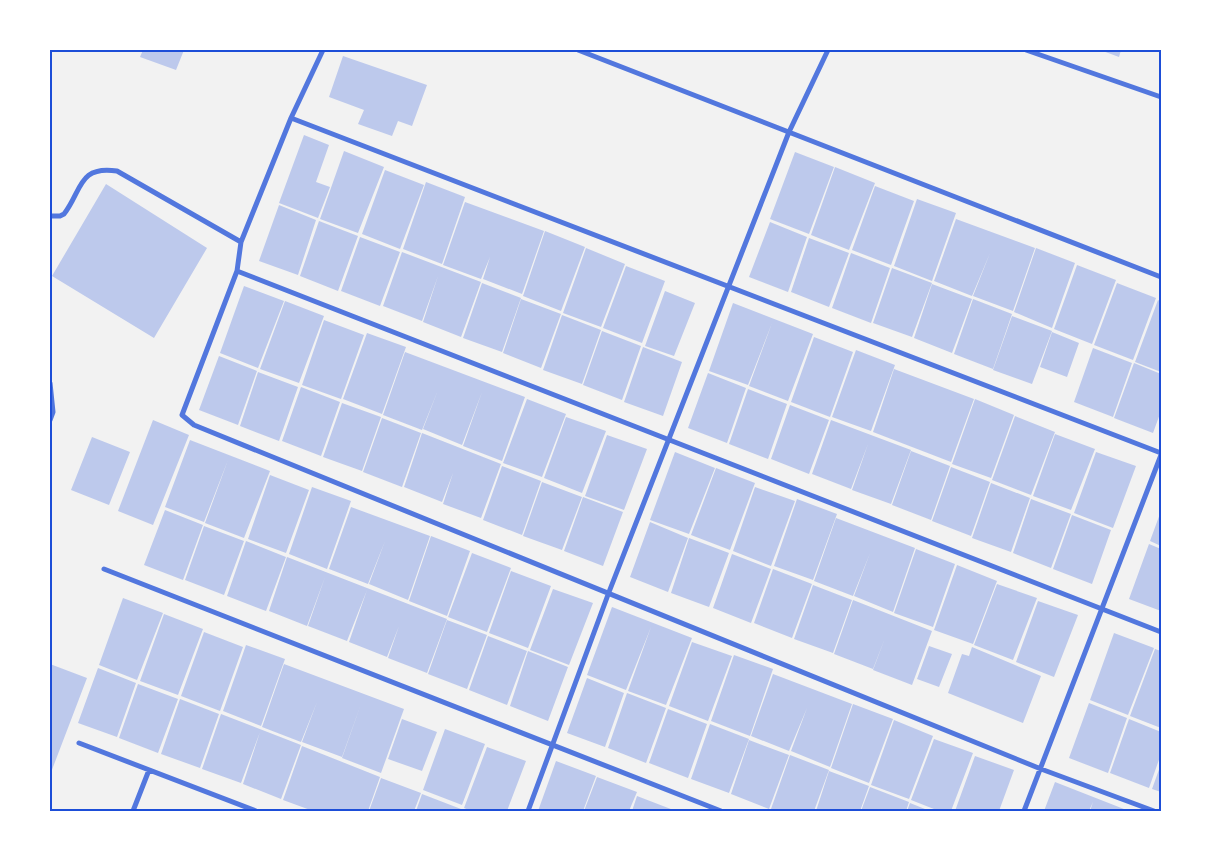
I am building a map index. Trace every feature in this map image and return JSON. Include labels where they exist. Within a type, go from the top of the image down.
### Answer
[{"type":"street","points":[[322,50],[240,242],[237,272],[182,415],[194,425],[1042,769],[1154,811]]},
{"type":"street","points":[[578,50],[1161,277]]},
{"type":"street","points":[[528,811],[609,592],[789,132],[828,50]]},
{"type":"street","points":[[1026,50],[1161,98]]},
{"type":"street","points":[[292,118],[1161,454],[1042,769],[1024,811]]},
{"type":"street","points":[[50,216],[64,214],[82,180],[99,170],[117,171],[240,242]]},
{"type":"street","points":[[237,272],[1161,632]]},
{"type":"street","points":[[50,382],[53,412],[50,420]]},
{"type":"street","points":[[104,568],[721,811]]},
{"type":"street","points":[[79,742],[256,811]]},
{"type":"street","points":[[133,811],[149,770]]},
{"type":"building","points":[[143,50],[184,50],[176,70],[140,57]]},
{"type":"building","points":[[1100,50],[1121,50],[1119,57]]},
{"type":"building","points":[[343,56],[427,85],[412,126],[398,121],[392,136],[358,124],[364,110],[329,97]]},
{"type":"building","points":[[304,135],[329,145],[316,182],[330,187],[318,218],[279,203]]},
{"type":"building","points":[[344,151],[384,167],[358,233],[320,219]]},
{"type":"building","points":[[795,152],[834,167],[809,234],[770,219]]},
{"type":"building","points":[[835,167],[875,183],[849,250],[811,235]]},
{"type":"building","points":[[385,170],[424,185],[400,249],[362,234]]},
{"type":"building","points":[[426,182],[465,197],[442,264],[403,249]]},
{"type":"building","points":[[106,184],[207,248],[154,338],[52,276]]},
{"type":"building","points":[[875,186],[914,201],[891,265],[852,250]]},
{"type":"building","points":[[917,199],[956,213],[932,281],[894,266]]},
{"type":"building","points":[[465,202],[544,231],[522,294],[483,279],[490,257],[481,279],[443,265]]},
{"type":"building","points":[[279,205],[316,220],[298,275],[259,261]]},
{"type":"building","points":[[956,219],[1035,248],[1013,311],[973,296],[990,253],[972,296],[934,281]]},
{"type":"building","points":[[319,221],[358,236],[338,291],[300,276]]},
{"type":"building","points":[[770,222],[807,237],[788,292],[749,277]]},
{"type":"building","points":[[545,231],[585,247],[561,311],[523,296]]},
{"type":"building","points":[[360,237],[400,252],[380,306],[341,291]]},
{"type":"building","points":[[809,238],[849,253],[829,307],[791,292]]},
{"type":"building","points":[[586,248],[625,264],[601,327],[563,313]]},
{"type":"building","points":[[1036,248],[1075,263],[1052,328],[1014,312]]},
{"type":"building","points":[[402,252],[481,282],[461,337],[423,322],[438,276],[422,321],[383,306]]},
{"type":"building","points":[[851,253],[890,268],[871,323],[832,308]]},
{"type":"building","points":[[1077,265],[1116,280],[1092,344],[1054,329]]},
{"type":"building","points":[[626,266],[665,281],[642,343],[603,328]]},
{"type":"building","points":[[892,268],[932,283],[912,337],[873,323]]},
{"type":"building","points":[[482,283],[521,298],[502,352],[463,338]]},
{"type":"building","points":[[1117,283],[1156,298],[1133,360],[1094,345]]},
{"type":"building","points":[[932,284],[972,299],[952,353],[914,338]]},
{"type":"building","points":[[244,286],[284,301],[258,368],[220,353]]},
{"type":"building","points":[[665,291],[695,303],[674,356],[645,346]]},
{"type":"building","points":[[521,299],[561,314],[541,368],[503,353]]},
{"type":"building","points":[[973,299],[1012,314],[993,369],[954,354]]},
{"type":"building","points":[[1158,300],[1161,302],[1161,372],[1135,362]]},
{"type":"building","points":[[285,301],[324,316],[299,383],[260,369]]},
{"type":"building","points":[[733,303],[813,334],[788,401],[749,386],[772,323],[748,385],[709,371]]},
{"type":"building","points":[[562,315],[601,330],[582,384],[543,370]]},
{"type":"building","points":[[1012,316],[1052,331],[1032,384],[993,370]]},
{"type":"building","points":[[324,320],[364,335],[341,399],[302,385]]},
{"type":"building","points":[[602,331],[641,346],[622,400],[583,385]]},
{"type":"building","points":[[1052,332],[1079,343],[1067,377],[1040,367]]},
{"type":"building","points":[[367,333],[406,347],[382,414],[343,399]]},
{"type":"building","points":[[814,337],[853,352],[830,417],[791,402]]},
{"type":"building","points":[[643,347],[682,362],[663,416],[624,402]]},
{"type":"building","points":[[1093,348],[1132,363],[1113,417],[1074,402]]},
{"type":"building","points":[[856,350],[895,365],[871,431],[832,417]]},
{"type":"building","points":[[405,352],[525,397],[502,461],[463,446],[482,392],[462,445],[423,429],[438,390],[422,430],[383,415]]},
{"type":"building","points":[[219,356],[257,371],[238,425],[199,410]]},
{"type":"building","points":[[1134,363],[1161,374],[1161,411],[1153,433],[1114,418]]},
{"type":"building","points":[[894,369],[974,399],[951,462],[873,432]]},
{"type":"building","points":[[258,372],[298,387],[279,441],[240,426]]},
{"type":"building","points":[[708,373],[746,388],[727,443],[688,428]]},
{"type":"building","points":[[301,387],[340,402],[321,456],[282,441]]},
{"type":"building","points":[[748,389],[787,404],[768,459],[729,444]]},
{"type":"building","points":[[527,399],[566,414],[542,477],[503,463]]},
{"type":"building","points":[[975,399],[1014,415],[991,478],[952,464]]},
{"type":"building","points":[[342,403],[381,417],[362,471],[323,457]]},
{"type":"building","points":[[790,405],[829,420],[809,474],[771,459]]},
{"type":"building","points":[[1015,416],[1055,432],[1031,495],[992,480]]},
{"type":"building","points":[[566,417],[606,431],[582,493],[544,478]]},
{"type":"building","points":[[382,418],[421,433],[402,487],[363,472]]},
{"type":"building","points":[[153,420],[189,435],[153,525],[118,511]]},
{"type":"building","points":[[831,420],[911,450],[891,504],[852,490],[868,444],[851,489],[812,474]]},
{"type":"building","points":[[422,433],[501,464],[481,518],[443,504],[453,473],[442,502],[404,487]]},
{"type":"building","points":[[1055,434],[1095,449],[1071,510],[1033,496]]},
{"type":"building","points":[[607,435],[647,449],[624,510],[585,496]]},
{"type":"building","points":[[92,437],[130,452],[109,505],[71,490]]},
{"type":"building","points":[[190,440],[270,471],[244,538],[205,523],[228,460],[204,522],[165,507]]},
{"type":"building","points":[[911,451],[950,466],[931,520],[892,505]]},
{"type":"building","points":[[675,452],[715,468],[689,534],[650,520]]},
{"type":"building","points":[[1096,452],[1136,466],[1113,528],[1074,513]]},
{"type":"building","points":[[502,466],[541,481],[522,535],[483,520]]},
{"type":"building","points":[[951,467],[990,482],[971,536],[932,521]]},
{"type":"building","points":[[716,468],[755,483],[730,550],[691,535]]},
{"type":"building","points":[[270,475],[309,490],[286,553],[248,539]]},
{"type":"building","points":[[542,482],[582,497],[562,550],[523,536]]},
{"type":"building","points":[[991,483],[1030,498],[1011,552],[972,538]]},
{"type":"building","points":[[312,487],[351,501],[327,569],[289,554]]},
{"type":"building","points":[[755,487],[795,501],[771,566],[733,551]]},
{"type":"building","points":[[583,497],[623,512],[603,566],[564,551]]},
{"type":"building","points":[[797,499],[837,514],[813,580],[774,566]]},
{"type":"building","points":[[1031,499],[1071,514],[1051,568],[1013,553]]},
{"type":"building","points":[[351,507],[430,536],[408,600],[369,584],[385,541],[368,584],[329,569]]},
{"type":"building","points":[[165,510],[203,525],[183,580],[144,565]]},
{"type":"building","points":[[1161,511],[1161,546],[1150,541]]},
{"type":"building","points":[[1072,515],[1111,530],[1092,584],[1053,569]]},
{"type":"building","points":[[836,518],[915,548],[893,612],[854,596],[870,553],[853,596],[814,581]]},
{"type":"building","points":[[650,522],[688,538],[668,592],[630,577]]},
{"type":"building","points":[[204,526],[244,541],[224,595],[185,580]]},
{"type":"building","points":[[431,536],[470,551],[447,616],[409,601]]},
{"type":"building","points":[[689,538],[729,553],[709,607],[671,593]]},
{"type":"building","points":[[246,541],[286,557],[266,611],[227,596]]},
{"type":"building","points":[[1149,544],[1161,549],[1161,611],[1129,599]]},
{"type":"building","points":[[916,549],[955,564],[933,627],[894,613]]},
{"type":"building","points":[[472,553],[511,568],[487,632],[448,617]]},
{"type":"building","points":[[732,554],[771,569],[751,623],[713,608]]},
{"type":"building","points":[[287,557],[447,619],[427,673],[388,658],[399,626],[387,657],[349,642],[367,590],[347,641],[308,626],[325,577],[307,626],[269,611]]},
{"type":"building","points":[[957,565],[997,581],[973,644],[934,630]]},
{"type":"building","points":[[773,569],[812,584],[792,638],[754,623]]},
{"type":"building","points":[[511,571],[551,586],[528,648],[489,633]]},
{"type":"building","points":[[997,584],[1037,598],[1013,660],[974,645]]},
{"type":"building","points":[[813,585],[852,600],[833,653],[794,639]]},
{"type":"building","points":[[553,589],[593,603],[569,665],[530,650]]},
{"type":"building","points":[[123,598],[163,613],[137,680],[99,665]]},
{"type":"building","points":[[853,600],[932,631],[912,685],[873,670],[885,638],[873,669],[834,654]]},
{"type":"building","points":[[1038,601],[1078,615],[1054,677],[1016,662]]},
{"type":"building","points":[[612,607],[692,638],[666,705],[628,691],[651,627],[626,690],[587,675]]},
{"type":"building","points":[[164,614],[203,629],[178,695],[140,681]]},
{"type":"building","points":[[447,620],[487,635],[467,689],[428,674]]},
{"type":"building","points":[[204,632],[243,647],[220,711],[181,696]]},
{"type":"building","points":[[1114,633],[1154,648],[1128,715],[1090,700]]},
{"type":"building","points":[[488,636],[527,651],[507,705],[469,690]]},
{"type":"building","points":[[692,642],[732,656],[708,721],[669,706]]},
{"type":"building","points":[[246,645],[285,659],[261,726],[223,711]]},
{"type":"building","points":[[929,646],[952,654],[939,687],[917,679]]},
{"type":"building","points":[[972,647],[1041,676],[1023,723],[948,693],[962,654],[969,656]]},
{"type":"building","points":[[1155,649],[1161,651],[1161,728],[1130,716]]},
{"type":"building","points":[[528,651],[568,667],[548,721],[510,706]]},
{"type":"building","points":[[734,655],[773,669],[750,736],[711,721]]},
{"type":"building","points":[[50,664],[87,678],[50,775]]},
{"type":"building","points":[[284,664],[404,709],[381,773],[342,758],[361,704],[342,757],[302,742],[317,702],[301,742],[262,727]]},
{"type":"building","points":[[98,668],[136,683],[117,737],[78,723]]},
{"type":"building","points":[[773,674],[852,704],[830,767],[791,751],[807,708],[789,751],[751,736]]},
{"type":"building","points":[[587,678],[624,693],[605,747],[567,733]]},
{"type":"building","points":[[138,684],[178,699],[158,753],[119,738]]},
{"type":"building","points":[[627,693],[666,708],[646,763],[608,748]]},
{"type":"building","points":[[180,699],[219,714],[200,768],[161,754]]},
{"type":"building","points":[[1089,703],[1127,718],[1108,773],[1069,758]]},
{"type":"building","points":[[853,704],[893,719],[869,783],[831,768]]},
{"type":"building","points":[[668,709],[707,724],[688,778],[649,763]]},
{"type":"building","points":[[221,714],[301,745],[281,799],[243,784],[260,732],[241,783],[202,769]]},
{"type":"building","points":[[402,719],[437,732],[422,771],[388,759]]},
{"type":"building","points":[[1129,719],[1161,732],[1161,754],[1149,788],[1110,773]]},
{"type":"building","points":[[894,720],[933,736],[909,799],[871,785]]},
{"type":"building","points":[[710,724],[749,739],[729,793],[691,779]]},
{"type":"building","points":[[445,729],[485,744],[462,805],[423,790]]},
{"type":"building","points":[[934,739],[973,753],[951,811],[939,811],[911,800]]},
{"type":"building","points":[[749,740],[789,755],[769,809],[731,794]]},
{"type":"building","points":[[302,746],[380,777],[368,811],[313,811],[283,800]]},
{"type":"building","points":[[487,747],[526,761],[507,811],[471,811],[464,808]]},
{"type":"building","points":[[790,755],[829,770],[814,811],[775,811],[771,809]]},
{"type":"building","points":[[975,756],[1014,770],[999,811],[955,811]]},
{"type":"building","points":[[556,761],[596,776],[583,811],[538,811]]},
{"type":"building","points":[[1161,764],[1161,792],[1152,789]]},
{"type":"building","points":[[829,771],[869,786],[860,811],[816,811]]},
{"type":"building","points":[[597,777],[637,792],[629,811],[584,811]]},
{"type":"building","points":[[381,778],[421,793],[414,811],[369,811]]},
{"type":"building","points":[[1055,782],[1129,811],[1090,811],[1093,802],[1089,811],[1044,811]]},
{"type":"building","points":[[870,787],[909,802],[906,811],[861,811]]},
{"type":"building","points":[[422,794],[461,809],[460,811],[416,811]]},
{"type":"building","points":[[637,796],[676,811],[632,811]]},
{"type":"building","points":[[910,803],[930,811],[907,811]]}]
